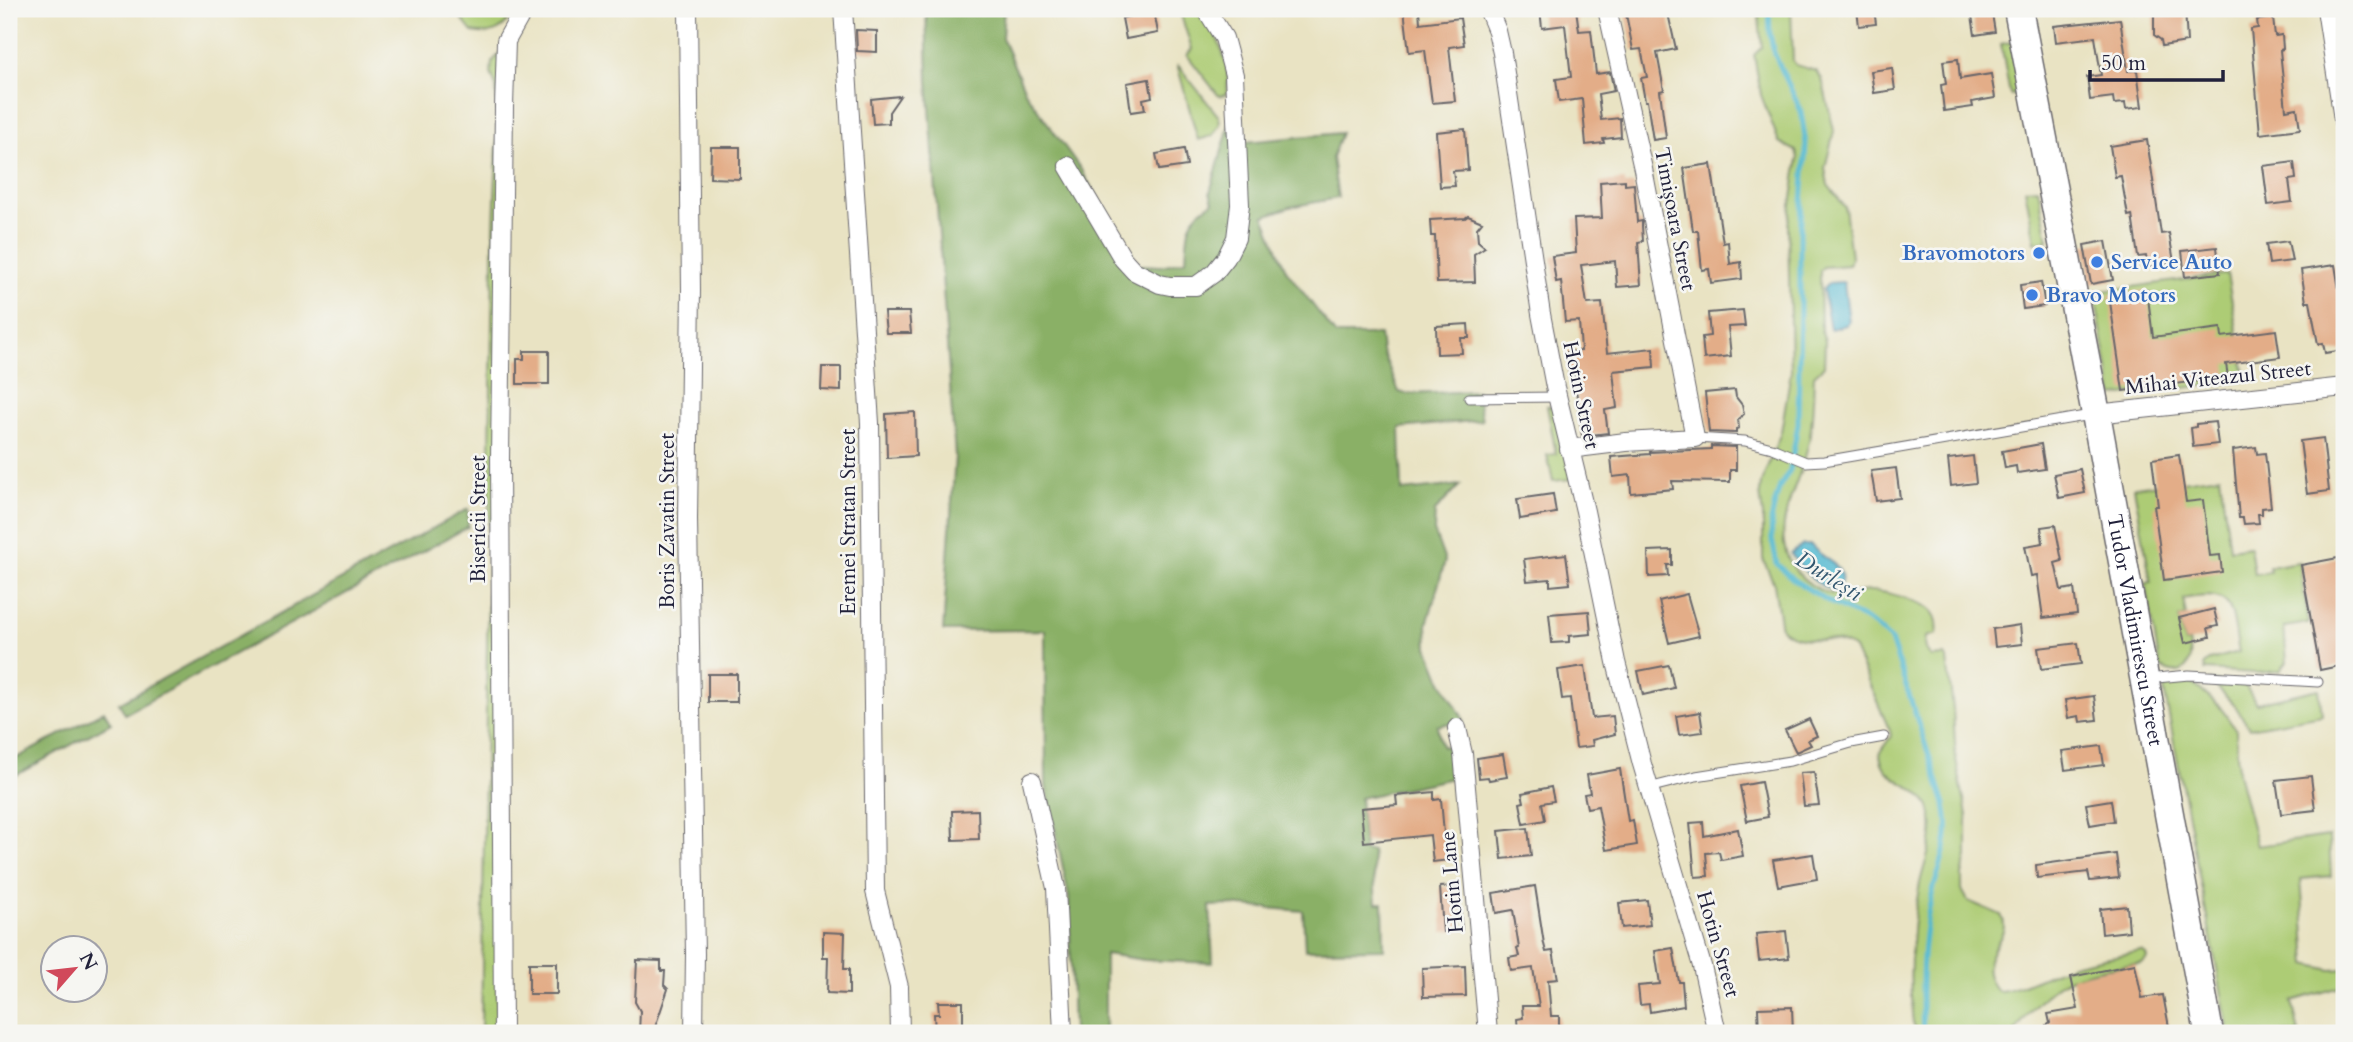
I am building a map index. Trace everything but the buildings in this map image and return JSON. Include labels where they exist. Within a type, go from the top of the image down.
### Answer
[{"type":"main road","name":"Tudor Vladimirescu Street","points":[[2018,9],[2096,414],[2209,1033]]},
{"type":"street","name":"Bisericii Street","points":[[503,1033],[500,459],[504,107],[506,41],[524,9]]},
{"type":"street","name":"Boris Zavatin Street","points":[[688,9],[691,290],[688,520],[694,1033]]},
{"type":"street","name":"Eremei Stratan Street","points":[[843,9],[870,423],[875,891],[899,987],[900,1033]]},
{"type":"street","points":[[1068,166],[1123,259],[1134,271],[1170,286],[1196,286],[1214,273],[1226,258],[1236,238],[1240,205],[1234,75],[1224,38],[1206,9]]},
{"type":"street","name":"Hotin Street","points":[[1488,9],[1502,53],[1541,314],[1616,662],[1648,788],[1702,966],[1717,1033]]},
{"type":"street","name":"Timișoara Street","points":[[1607,9],[1643,169],[1695,438]]},
{"type":"street","points":[[2326,9],[2344,125]]},
{"type":"street","name":"Mihai Viteazul Street","points":[[2096,414],[2344,387]]},
{"type":"street","points":[[1569,449],[1695,438]]},
{"type":"street","name":"Hotin Lane","points":[[1457,728],[1463,754],[1488,1033]]},
{"type":"street","points":[[1032,781],[1056,888],[1063,1033]]},
{"type":"lane","points":[[1469,398],[1558,397]]},
{"type":"lane","points":[[1695,438],[1745,441],[1806,461],[1824,461],[2096,414]]},
{"type":"lane","points":[[2145,679],[2189,675],[2318,682]]},
{"type":"lane","points":[[1648,788],[1696,776],[1790,761],[1850,743],[1884,737]]},
{"type":"green space","points":[[461,9],[515,9],[498,30],[480,33],[472,32],[461,18]]},
{"type":"green space","points":[[926,9],[1004,9],[1002,38],[1026,93],[1080,168],[1138,265],[1161,266],[1186,260],[1190,226],[1197,214],[1213,202],[1210,192],[1229,126],[1234,143],[1341,133],[1332,158],[1338,198],[1290,207],[1264,216],[1286,270],[1336,335],[1380,335],[1382,351],[1399,392],[1407,394],[1477,391],[1482,420],[1400,428],[1402,491],[1460,485],[1435,511],[1434,531],[1445,561],[1427,625],[1428,647],[1442,682],[1464,720],[1437,726],[1442,747],[1447,746],[1453,778],[1360,798],[1364,851],[1372,851],[1376,903],[1383,903],[1384,949],[1305,950],[1303,911],[1210,906],[1213,963],[1144,960],[1105,954],[1105,1033],[1073,1033],[1069,897],[1046,786],[1045,630],[943,631],[955,456],[928,82]]},
{"type":"green space","points":[[1179,9],[1201,9],[1206,18],[1225,61],[1228,84],[1226,94],[1219,96],[1187,55],[1192,49]]},
{"type":"green space","points":[[1758,9],[1791,9],[1793,61],[1796,65],[1816,71],[1822,79],[1834,131],[1825,168],[1828,185],[1845,207],[1851,258],[1849,265],[1823,267],[1820,271],[1824,366],[1814,375],[1809,441],[1787,511],[1784,542],[1788,557],[1800,575],[1828,593],[1871,591],[1891,594],[1929,608],[1936,619],[1937,634],[1926,637],[1925,645],[1931,657],[1945,656],[1947,659],[1956,760],[1967,815],[1967,857],[1962,875],[1962,890],[1968,901],[2001,915],[2003,932],[1989,958],[1988,968],[1989,979],[1997,991],[2014,988],[2076,964],[2142,951],[2146,954],[2147,959],[2143,963],[2084,973],[2068,979],[2052,989],[2038,1003],[2014,1033],[1914,1033],[1910,982],[1912,944],[1920,883],[1932,838],[1930,810],[1919,794],[1894,777],[1882,763],[1880,752],[1891,736],[1890,731],[1854,649],[1838,642],[1799,637],[1781,629],[1774,584],[1763,559],[1761,483],[1781,432],[1791,371],[1788,225],[1798,158],[1796,151],[1779,142],[1761,95],[1754,55],[1762,47]]},
{"type":"green space","points":[[2011,42],[2022,94],[2010,95],[2001,44]]},
{"type":"green space","points":[[502,51],[497,1033],[481,1033],[493,258],[498,117],[496,87],[491,73],[492,62]]},
{"type":"green space","points":[[1177,64],[1219,117],[1220,124],[1212,136],[1198,140]]},
{"type":"green space","points":[[2038,188],[2048,240],[2035,242],[2025,189]]},
{"type":"green space","points":[[2227,274],[2246,381],[2113,396],[2094,292]]},
{"type":"green space","points":[[1547,406],[1554,407],[1572,479],[1553,481],[1547,455],[1556,454]]},
{"type":"green space","points":[[2220,476],[2230,549],[2250,546],[2254,574],[2270,572],[2269,567],[2299,562],[2309,623],[2284,627],[2287,662],[2280,671],[2255,673],[2205,670],[2204,665],[2210,660],[2239,652],[2232,613],[2222,599],[2213,596],[2183,599],[2186,616],[2179,618],[2185,643],[2189,642],[2190,657],[2186,668],[2176,672],[2169,671],[2161,668],[2159,662],[2146,583],[2151,582],[2134,487]]},
{"type":"green space","points":[[468,509],[468,527],[125,714],[119,703]]},
{"type":"green space","points":[[2168,681],[2190,681],[2220,707],[2236,730],[2238,773],[2257,846],[2329,836],[2331,876],[2301,879],[2307,964],[2331,970],[2344,969],[2344,986],[2292,1001],[2299,1033],[2229,1033],[2163,684]]},
{"type":"green space","points":[[2211,681],[2243,682],[2256,703],[2319,689],[2322,715],[2249,728],[2236,707]]},
{"type":"green space","points":[[104,711],[111,723],[9,779],[9,762]]},
{"type":"water","points":[[1842,282],[1849,321],[1846,325],[1830,329],[1823,289],[1829,283]]},
{"type":"water","points":[[1803,545],[1811,545],[1839,570],[1841,582],[1837,590],[1817,582],[1795,560],[1791,554]]},
{"type":"waterway","name":"Durlești","points":[[1769,9],[1774,53],[1801,111],[1806,144],[1800,235],[1798,424],[1790,470],[1780,486],[1775,503],[1771,521],[1772,539],[1777,564],[1795,581],[1833,604],[1871,622],[1891,640],[1945,804],[1946,841],[1931,899],[1924,949],[1923,1033]]},
{"type":"place","name":"Bravomotors","points":[[2039,253]]},
{"type":"place","name":"Service Auto","points":[[2097,262]]},
{"type":"place","name":"Bravo Motors","points":[[2032,295]]}]
